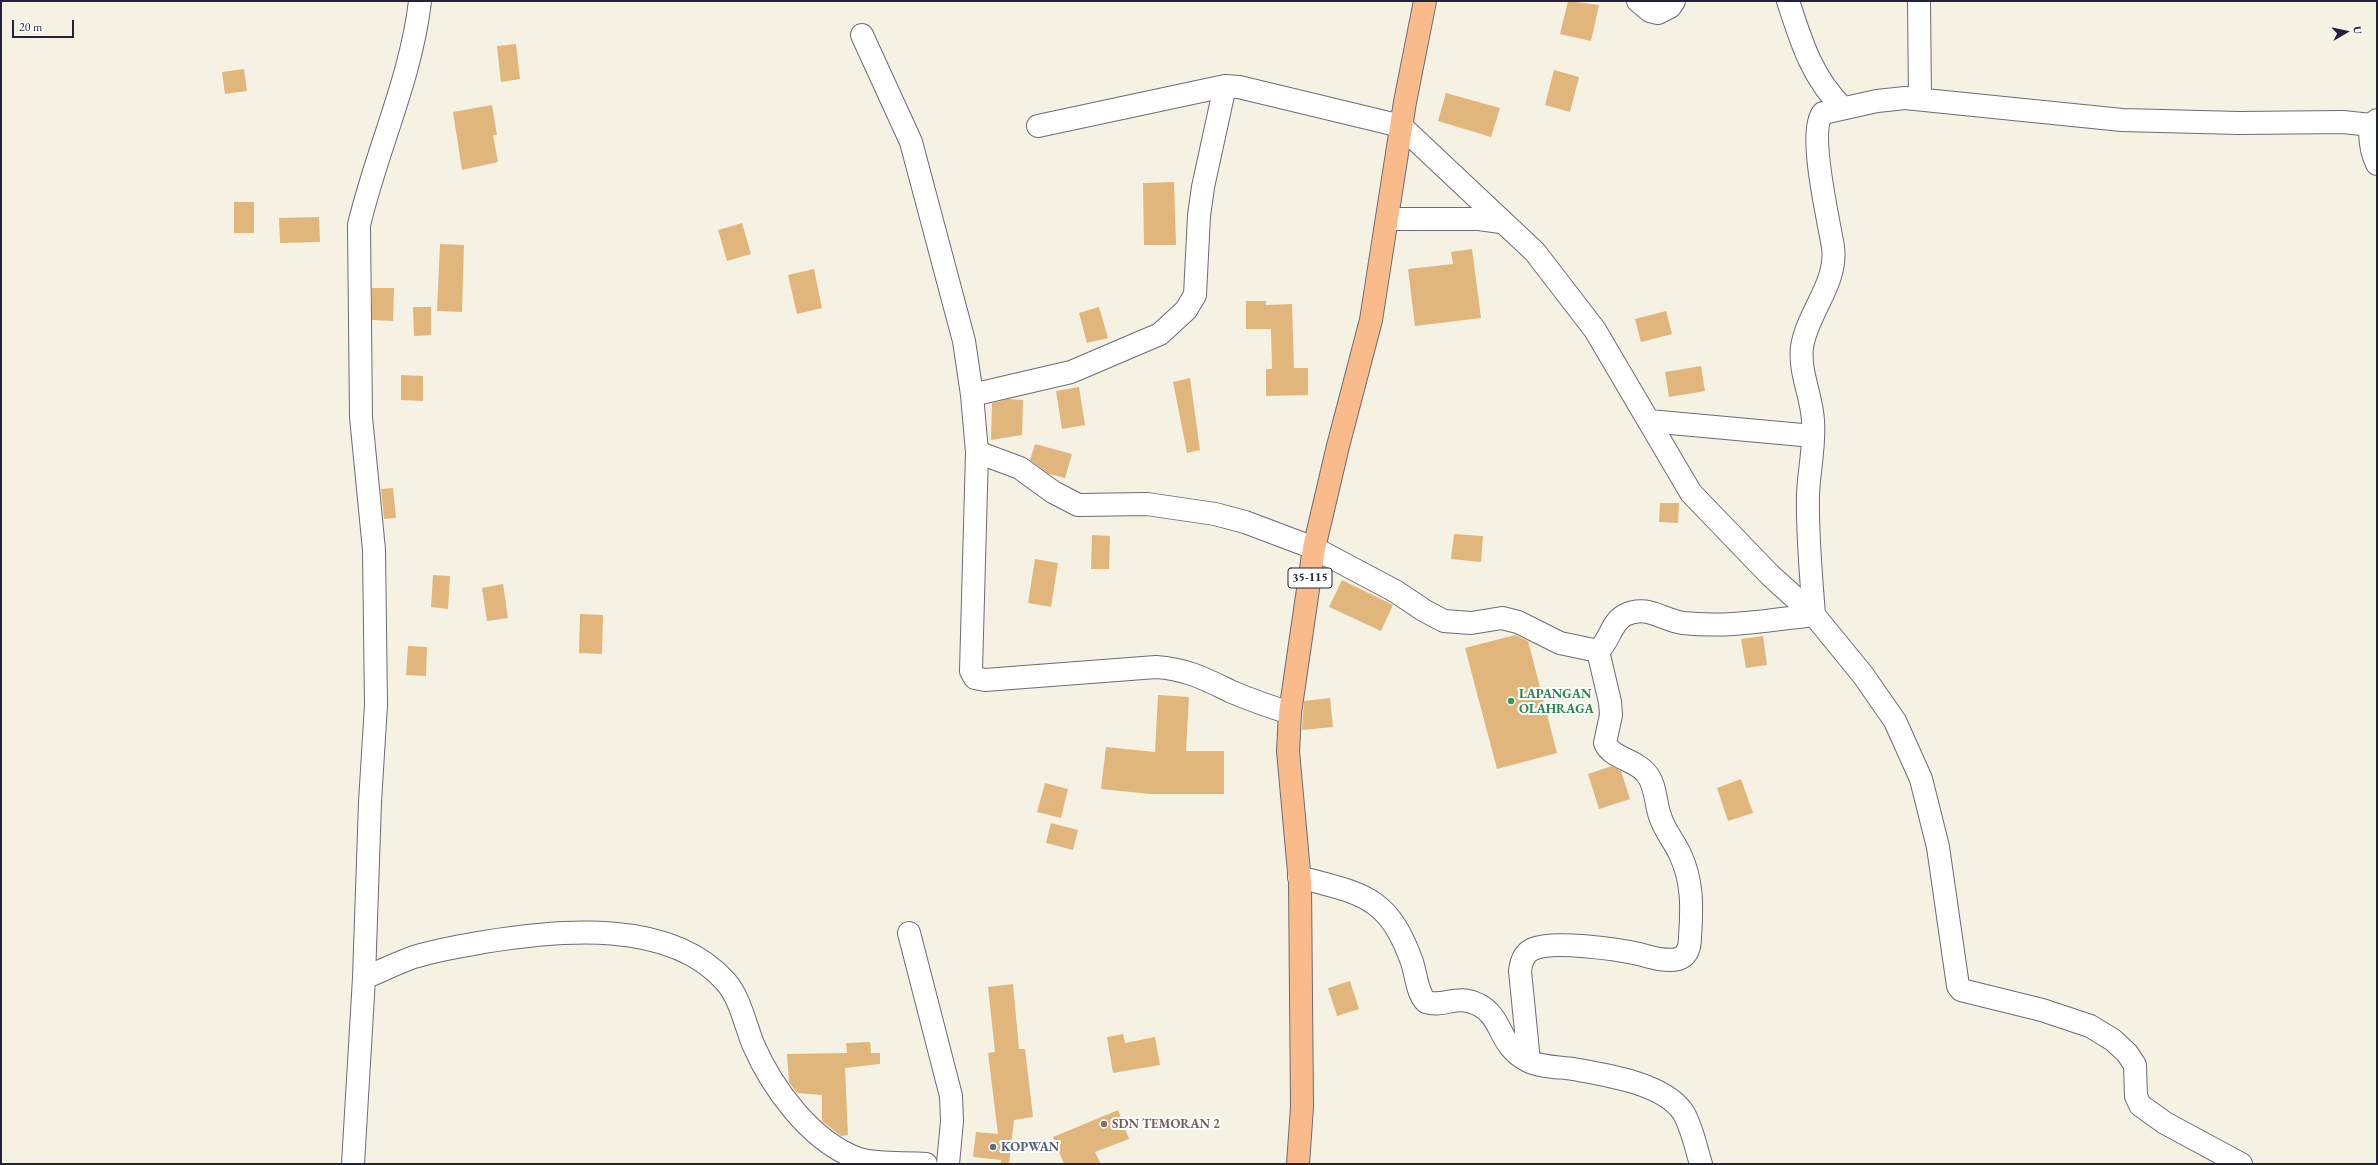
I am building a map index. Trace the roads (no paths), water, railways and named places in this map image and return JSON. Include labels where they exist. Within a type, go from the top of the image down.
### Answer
[{"type":"main road","name":"35-115","points":[[1298,1164],[1302,1099],[1299,877],[1288,751],[1290,713],[1314,548],[1338,446],[1371,320],[1401,126],[1425,1]]},
{"type":"street","points":[[353,1164],[364,978],[370,802],[376,705],[374,550],[361,417],[359,225],[365,200],[410,62],[417,30],[420,1]]},
{"type":"street","points":[[1638,1],[1650,11],[1658,13],[1670,7],[1674,1]]},
{"type":"street","points":[[1788,1],[1802,46],[1811,66],[1826,90],[1843,108]]},
{"type":"street","points":[[1919,1],[1920,98]]},
{"type":"street","points":[[862,35],[911,142],[964,341],[972,395],[977,452],[971,671],[975,678],[985,680],[1156,667],[1173,668],[1195,674],[1261,704],[1290,713]]},
{"type":"street","points":[[972,395],[1071,372],[1160,334],[1186,310],[1195,295],[1199,216],[1203,187],[1225,86]]},
{"type":"street","points":[[1038,126],[1225,86],[1239,87],[1401,126],[1501,222],[1535,252],[1595,330],[1691,493],[1770,575],[1814,615],[1881,699],[1906,742],[1921,779],[1938,847],[1958,986],[1961,990],[2042,1010],[2090,1026],[2113,1040],[2128,1052],[2135,1065],[2136,1096],[2140,1105],[2165,1124],[2241,1164]]},
{"type":"street","points":[[1814,615],[1808,535],[1808,493],[1813,436],[1812,407],[1802,365],[1802,348],[1808,323],[1828,278],[1833,249],[1822,186],[1817,124],[1823,114],[1877,101],[1920,98],[2062,115],[2122,120],[2238,123],[2374,123],[2370,146],[2377,164]]},
{"type":"street","points":[[1387,219],[1479,219],[1501,222]]},
{"type":"street","points":[[1649,421],[1813,436]]},
{"type":"street","points":[[977,452],[1020,468],[1053,492],[1078,504],[1146,504],[1215,514],[1244,522],[1314,548],[1389,587],[1425,611],[1444,621],[1470,623],[1502,618],[1518,622],[1560,644],[1598,651]]},
{"type":"street","points":[[1598,651],[1605,643],[1619,618],[1641,610],[1654,612],[1671,621],[1693,623],[1731,624],[1814,615]]},
{"type":"street","points":[[1529,1061],[1520,971],[1521,963],[1532,950],[1545,945],[1559,945],[1677,959],[1684,955],[1690,944],[1692,910],[1690,883],[1679,853],[1660,817],[1650,779],[1637,765],[1611,750],[1605,743],[1611,714],[1610,702],[1598,651]]},
{"type":"street","points":[[1299,877],[1356,892],[1372,901],[1388,915],[1404,942],[1424,1000],[1430,1004],[1438,1004],[1460,999],[1480,1005],[1490,1014],[1511,1050],[1529,1061],[1596,1073],[1661,1092],[1674,1101],[1684,1113],[1701,1164]]},
{"type":"street","points":[[364,978],[415,956],[465,946],[552,933],[617,935],[646,938],[668,945],[692,955],[726,981],[733,992],[762,1063],[784,1098],[803,1120],[828,1141],[858,1158],[871,1161],[926,1164]]},
{"type":"street","points":[[909,933],[951,1096],[952,1121],[948,1164]]},
{"type":"place","name":"LAPANGAN OLAHRAGA","points":[[1511,701]]},
{"type":"place","name":"SDN TEMORAN 2","points":[[1104,1124]]},
{"type":"place","name":"KOPWAN","points":[[993,1147]]}]
